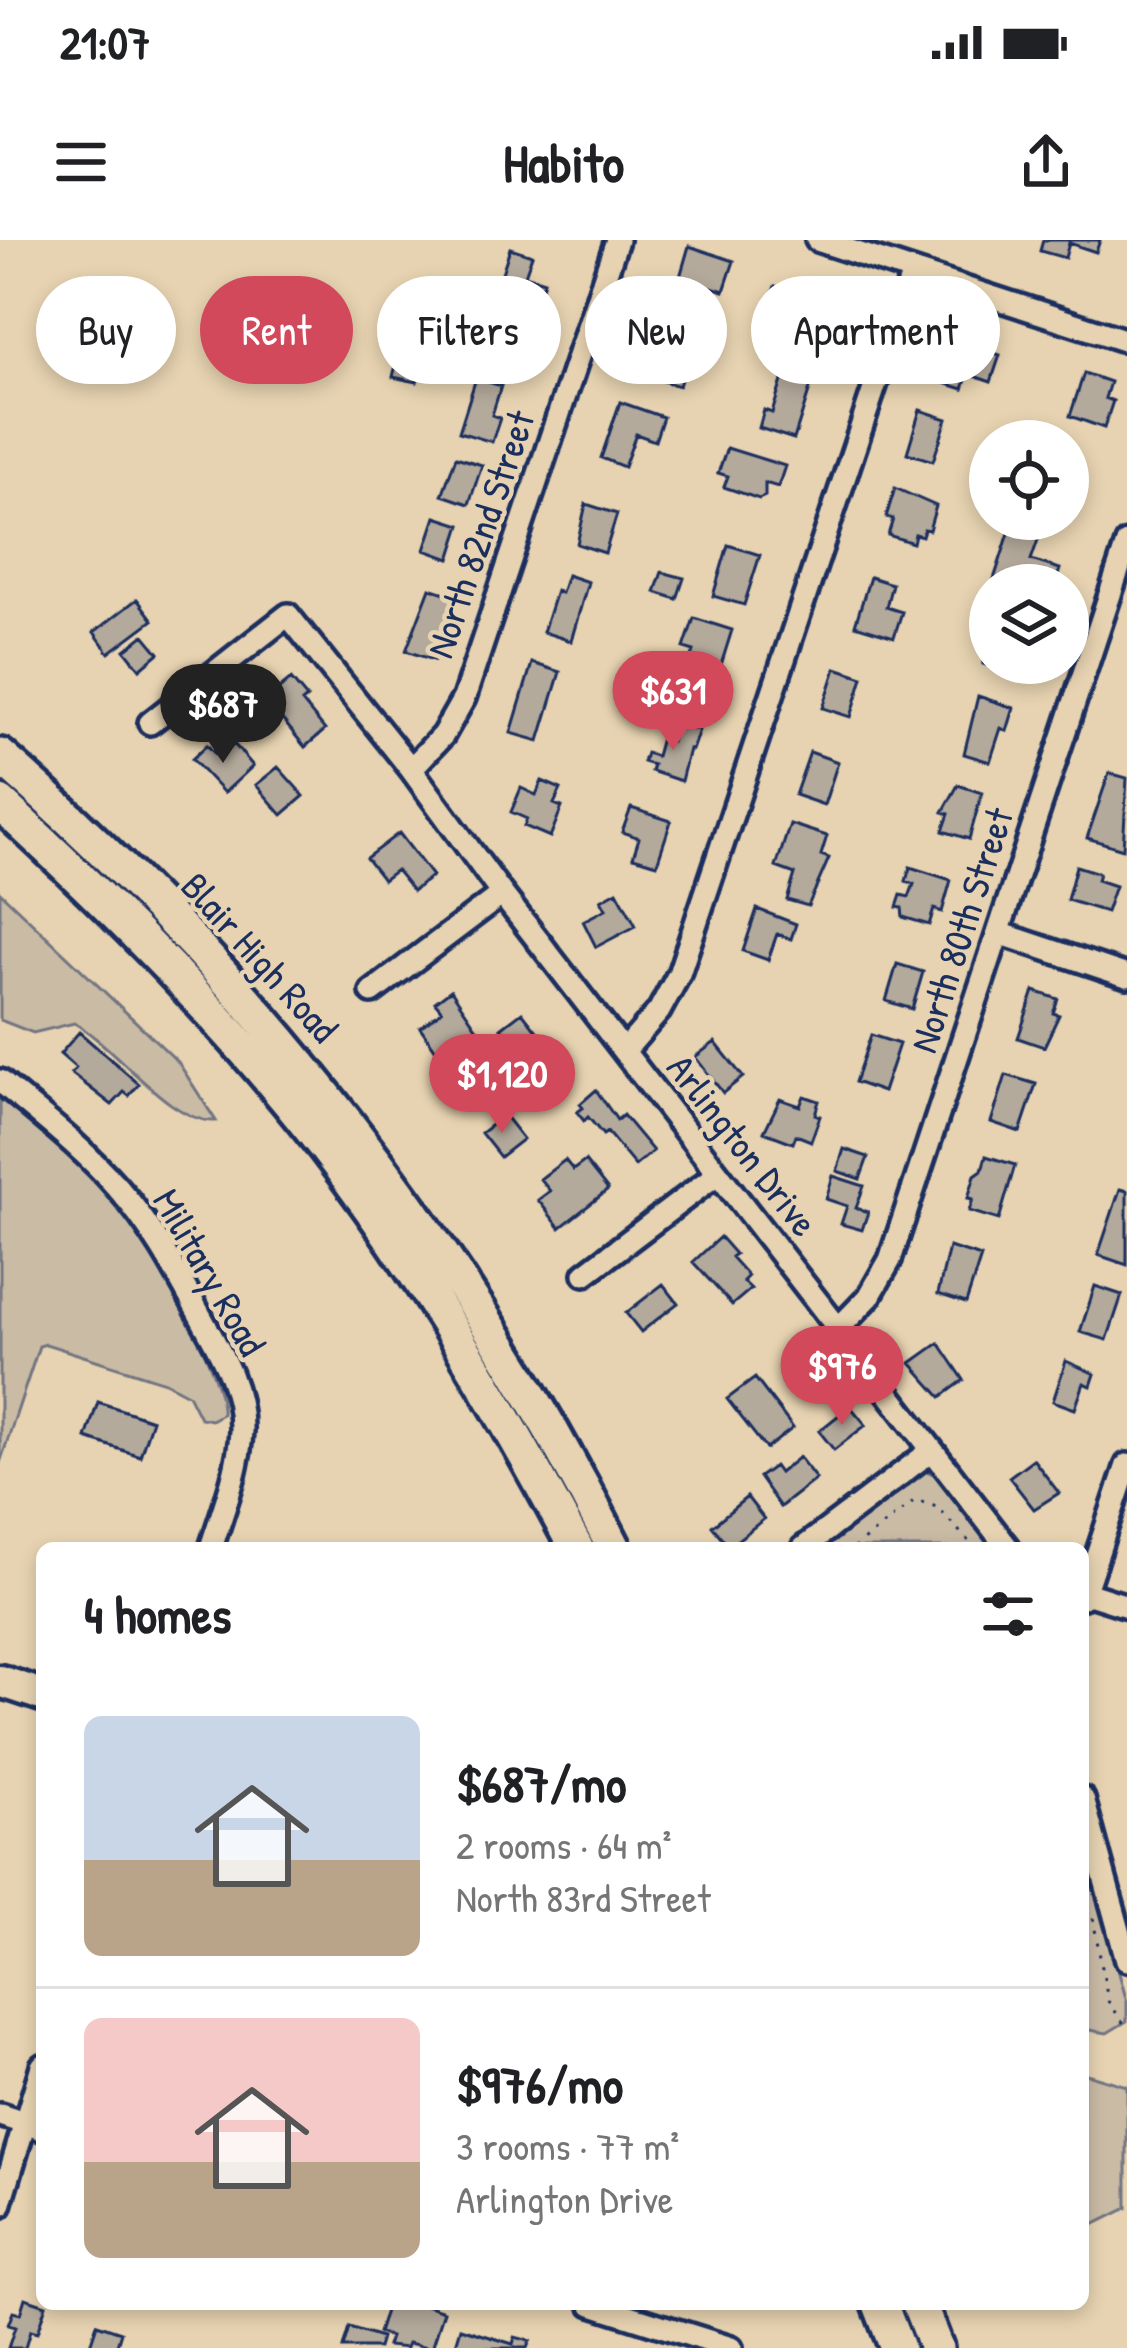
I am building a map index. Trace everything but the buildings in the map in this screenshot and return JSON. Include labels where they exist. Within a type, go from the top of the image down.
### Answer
[{"type":"main road","name":"Blair High Road","points":[[0,756],[185,933],[275,1032],[360,1137],[492,1331],[611,1542]]},
{"type":"main road","name":"Blair High Road","points":[[0,803],[170,968],[325,1147],[448,1324],[573,1542]]},
{"type":"main road","points":[[0,1682],[36,1693]]},
{"type":"main road","points":[[882,2310],[897,2348]]},
{"type":"main road","points":[[921,2310],[936,2348]]},
{"type":"street","name":"North 82nd Street","points":[[411,769],[443,735],[464,698],[617,240]]},
{"type":"street","points":[[817,240],[1127,340]]},
{"type":"street","points":[[626,1050],[658,1011],[679,974],[913,272]]},
{"type":"street","name":"North 80th Street","points":[[840,1328],[869,1297],[890,1260],[1127,543]]},
{"type":"street","name":"Arlington Drive","points":[[150,723],[288,615],[1003,1542]]},
{"type":"street","points":[[372,992],[502,894]]},
{"type":"street","points":[[999,933],[1127,976]]},
{"type":"street","name":"Military Road","points":[[0,1081],[118,1188],[172,1264],[226,1362],[241,1429],[237,1462],[213,1542]]},
{"type":"street","points":[[585,1274],[717,1174]]},
{"type":"street","points":[[811,1542],[932,1451]]},
{"type":"street","points":[[1089,1579],[1127,1465]]},
{"type":"street","points":[[1089,1595],[1127,1606]]},
{"type":"street","points":[[1089,1821],[1127,1960]]},
{"type":"street","points":[[0,2115],[33,2126],[0,2206]]},
{"type":"street","points":[[611,2310],[731,2348]]},
{"type":"path","points":[[862,1542],[915,1500],[937,1507],[970,1542]]},
{"type":"path","points":[[1090,1904],[1108,2001],[1127,2028]]},
{"type":"path","points":[[1089,1946],[1095,1947]]},
{"type":"shaded area","points":[[0,892],[178,1062],[216,1121],[180,1110],[74,1023],[33,1033],[0,1020]]},
{"type":"shaded area","points":[[0,1093],[64,1147],[122,1207],[199,1340],[220,1395],[222,1414],[211,1420],[200,1418],[188,1394],[165,1382],[46,1344],[39,1346],[0,1463]]},
{"type":"shaded area","points":[[924,1470],[939,1476],[990,1542],[825,1542]]},
{"type":"shaded area","points":[[1089,1864],[1127,2002],[1127,2021],[1107,2033],[1089,2030]]},
{"type":"shaded area","points":[[1089,2075],[1127,2086],[1127,2208],[1089,2227]]}]
